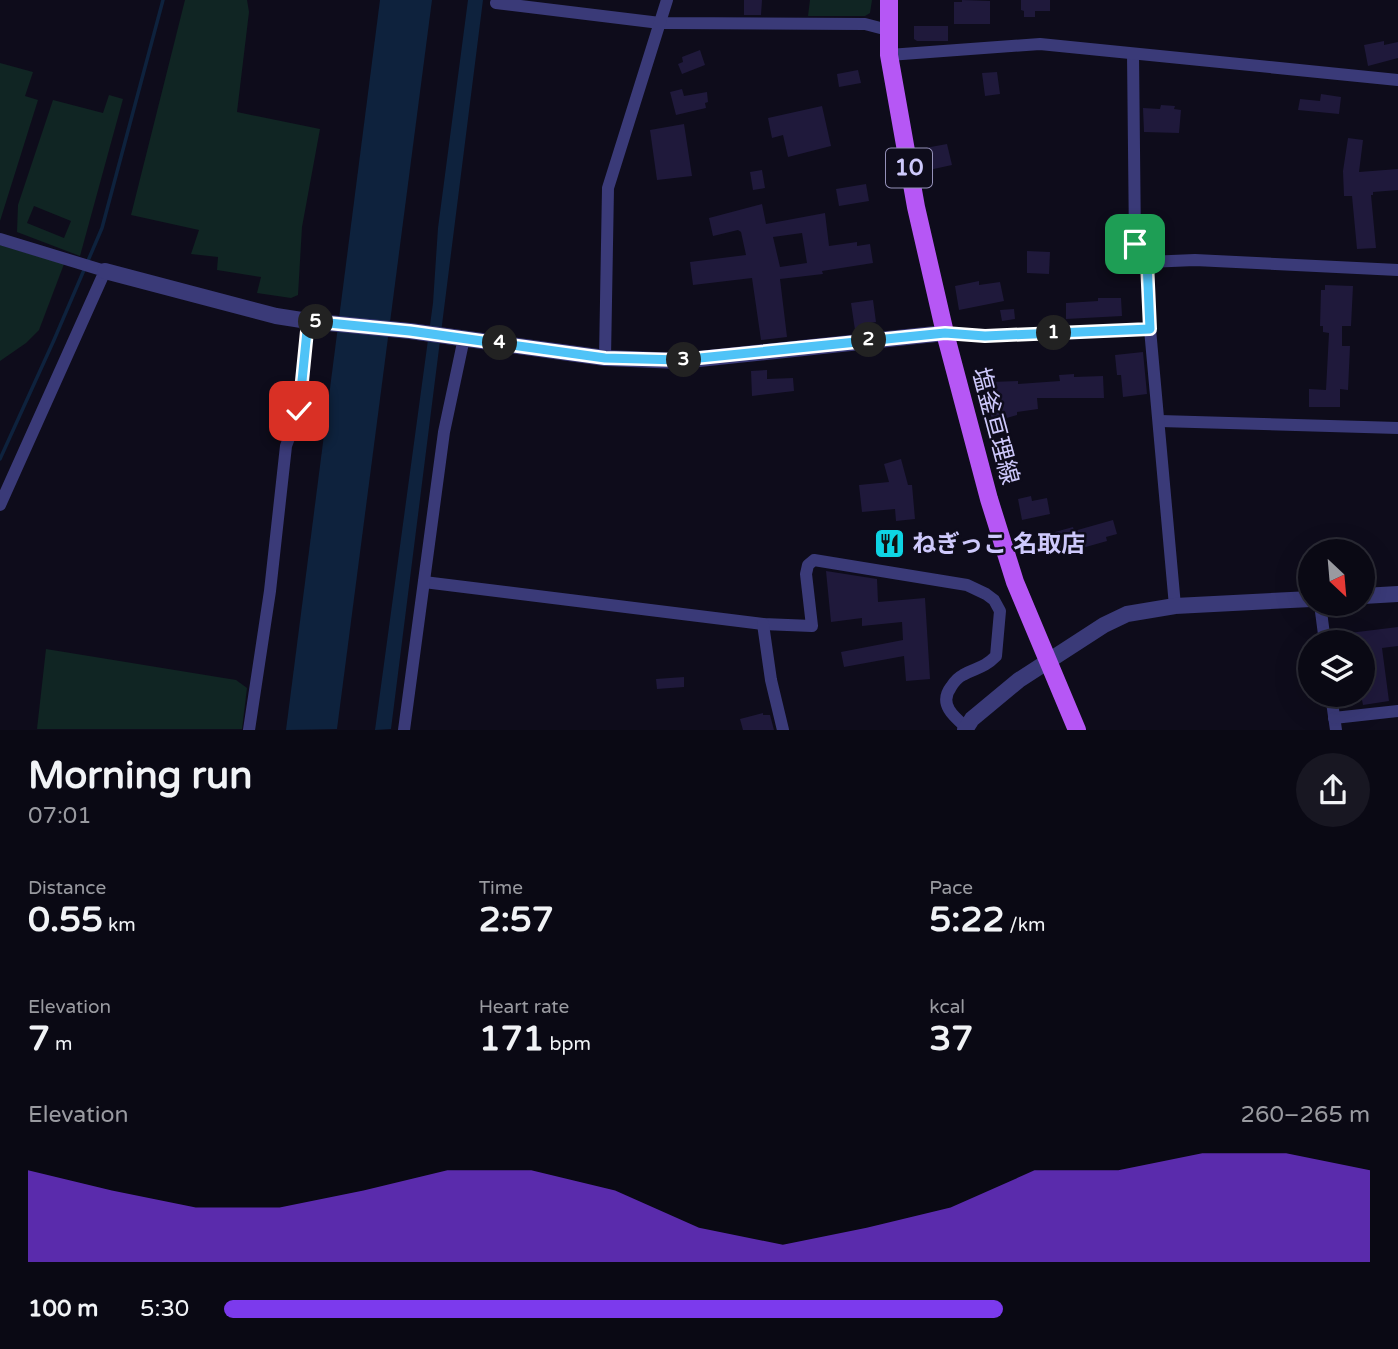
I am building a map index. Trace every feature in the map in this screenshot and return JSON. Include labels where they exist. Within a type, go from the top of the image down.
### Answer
[{"type":"main road","name":"塩釜亘理線","points":[[889,0],[888,55],[916,207],[945,333],[989,499],[1015,582],[1077,730]]},
{"type":"street","points":[[605,358],[608,188],[667,0]]},
{"type":"street","points":[[496,3],[660,23],[865,24],[888,30]]},
{"type":"street","points":[[888,55],[1040,44],[1398,80]]},
{"type":"street","points":[[1133,54],[1135,244],[1147,262],[1150,329],[1175,606]]},
{"type":"street","points":[[0,239],[101,270],[276,316],[605,358],[680,360],[945,333],[985,336],[1150,329]]},
{"type":"street","points":[[1147,262],[1195,260],[1398,270]]},
{"type":"street","points":[[0,505],[101,270]]},
{"type":"street","points":[[249,730],[270,591],[286,446],[299,411],[308,321]]},
{"type":"street","points":[[404,730],[444,432],[461,338]]},
{"type":"street","points":[[1160,421],[1398,428]]},
{"type":"street","points":[[424,582],[763,624],[812,626],[806,574],[808,565],[814,560],[967,585],[994,600],[1000,611],[996,656],[981,670],[961,676],[947,691],[946,703],[951,714],[966,729],[972,719],[1000,695],[1047,661],[1104,625],[1127,614],[1175,606],[1298,600]]},
{"type":"street","points":[[1376,595],[1398,594]]},
{"type":"street","points":[[763,624],[771,680],[783,730]]},
{"type":"street","points":[[1335,724],[1398,711]]},
{"type":"green space","points":[[185,0],[247,0],[249,12],[237,112],[320,129],[302,227],[298,295],[291,298],[257,293],[261,277],[217,270],[218,257],[191,254],[199,230],[131,215]]},
{"type":"green space","points":[[810,0],[872,0],[870,13],[865,16],[808,16]]},
{"type":"green space","points":[[0,63],[33,72],[25,96],[38,100],[0,221]]},
{"type":"green space","points":[[109,95],[123,99],[80,256],[17,232],[18,205],[53,100],[103,113]],"holes":[[[34,206],[71,221],[64,238],[27,223]]]},
{"type":"green space","points":[[0,245],[64,264],[39,330],[0,361]]},
{"type":"green space","points":[[46,649],[236,680],[247,688],[242,729],[37,729]]},
{"type":"water","points":[[380,0],[432,0],[337,729],[286,730]]},
{"type":"water","points":[[468,0],[483,0],[391,729],[375,730],[433,303],[438,228]]},
{"type":"building","points":[[744,0],[762,0],[761,15],[744,15]]},
{"type":"building","points":[[1021,0],[1050,0],[1050,11],[1035,11],[1035,17],[1024,17]]},
{"type":"building","points":[[990,1],[990,24],[954,24],[954,2]]},
{"type":"building","points":[[914,26],[948,26],[948,41],[917,41],[914,39]]},
{"type":"building","points":[[1384,41],[1384,45],[1398,42],[1398,58],[1368,66],[1364,45]]},
{"type":"building","points":[[700,50],[705,65],[682,74],[678,64],[683,62],[682,57]]},
{"type":"building","points":[[858,70],[861,83],[839,87],[837,74]]},
{"type":"building","points":[[997,72],[1000,94],[985,96],[982,73]]},
{"type":"building","points":[[682,89],[684,96],[707,92],[706,108],[676,115],[670,92]]},
{"type":"building","points":[[1321,94],[1341,97],[1339,114],[1298,110],[1300,99],[1320,101]]},
{"type":"building","points":[[1161,105],[1175,106],[1174,109],[1181,110],[1179,133],[1144,132],[1143,108],[1160,109]]},
{"type":"building","points":[[822,106],[831,146],[788,157],[783,135],[772,138],[768,118]]},
{"type":"building","points":[[684,124],[692,176],[657,180],[650,130]]},
{"type":"building","points":[[1348,138],[1363,140],[1359,172],[1398,169],[1398,190],[1373,192],[1371,195],[1376,248],[1357,249],[1352,196],[1344,196],[1343,171]]},
{"type":"building","points":[[947,144],[952,165],[929,170],[925,148]]},
{"type":"building","points":[[762,170],[765,188],[753,190],[750,172]]},
{"type":"building","points":[[866,184],[869,201],[839,206],[836,189]]},
{"type":"building","points":[[762,204],[766,224],[825,213],[829,246],[857,242],[857,246],[870,244],[873,263],[822,271],[823,274],[780,279],[787,337],[761,340],[752,278],[693,285],[690,262],[746,255],[741,232],[738,230],[713,236],[709,218]],"holes":[[[802,233],[807,263],[780,267],[773,237]]]},
{"type":"building","points":[[1027,251],[1050,252],[1049,274],[1027,273]]},
{"type":"building","points":[[979,281],[979,285],[1000,282],[1004,301],[959,310],[955,286]]},
{"type":"building","points":[[1325,285],[1353,286],[1351,326],[1342,326],[1342,346],[1350,346],[1348,390],[1340,389],[1340,407],[1309,407],[1309,389],[1326,390],[1329,333],[1323,332],[1323,326],[1320,326],[1321,290],[1325,290]]},
{"type":"building","points":[[1098,298],[1121,298],[1122,316],[1066,319],[1066,303],[1098,301]]},
{"type":"building","points":[[873,300],[876,322],[870,323],[871,328],[855,330],[851,303]]},
{"type":"building","points":[[1014,309],[1015,319],[1002,321],[1000,310]]},
{"type":"building","points":[[1143,352],[1147,394],[1123,397],[1121,375],[1117,375],[1115,355]]},
{"type":"building","points":[[767,370],[767,379],[793,378],[794,391],[752,396],[751,371]]},
{"type":"building","points":[[1074,374],[1074,377],[1103,376],[1104,398],[1037,398],[1038,409],[1017,412],[1017,415],[993,422],[990,412],[993,411],[991,382],[1018,381],[1018,384],[1060,381],[1059,375]]},
{"type":"building","points":[[901,459],[908,485],[912,485],[915,519],[896,521],[895,509],[862,512],[859,485],[889,482],[884,464]]},
{"type":"building","points":[[1031,496],[1032,501],[1047,498],[1050,514],[1022,520],[1018,499]]},
{"type":"building","points":[[1113,520],[1117,534],[1106,537],[1107,541],[1061,554],[1055,532],[1073,527],[1074,531]]},
{"type":"building","points":[[900,534],[902,556],[879,554],[876,537]]},
{"type":"building","points":[[826,571],[877,579],[878,602],[925,598],[930,679],[906,681],[904,656],[844,667],[841,652],[903,640],[902,622],[862,626],[862,618],[831,622]]},
{"type":"building","points":[[1398,627],[1398,646],[1382,648],[1389,701],[1375,703],[1375,630]]},
{"type":"building","points":[[684,677],[684,687],[657,689],[656,679]]},
{"type":"building","points":[[763,713],[770,715],[774,730],[743,730],[740,719]]},
{"type":"waterway","points":[[0,459],[102,228],[163,0]]},
{"type":"place","name":"ねぎっこ 名取店","points":[[889,544]]},
{"type":"route","points":[[299,411],[308,321],[410,331],[605,358],[680,360],[912,335],[945,333],[985,336],[1150,329],[1147,262],[1135,244]]}]
